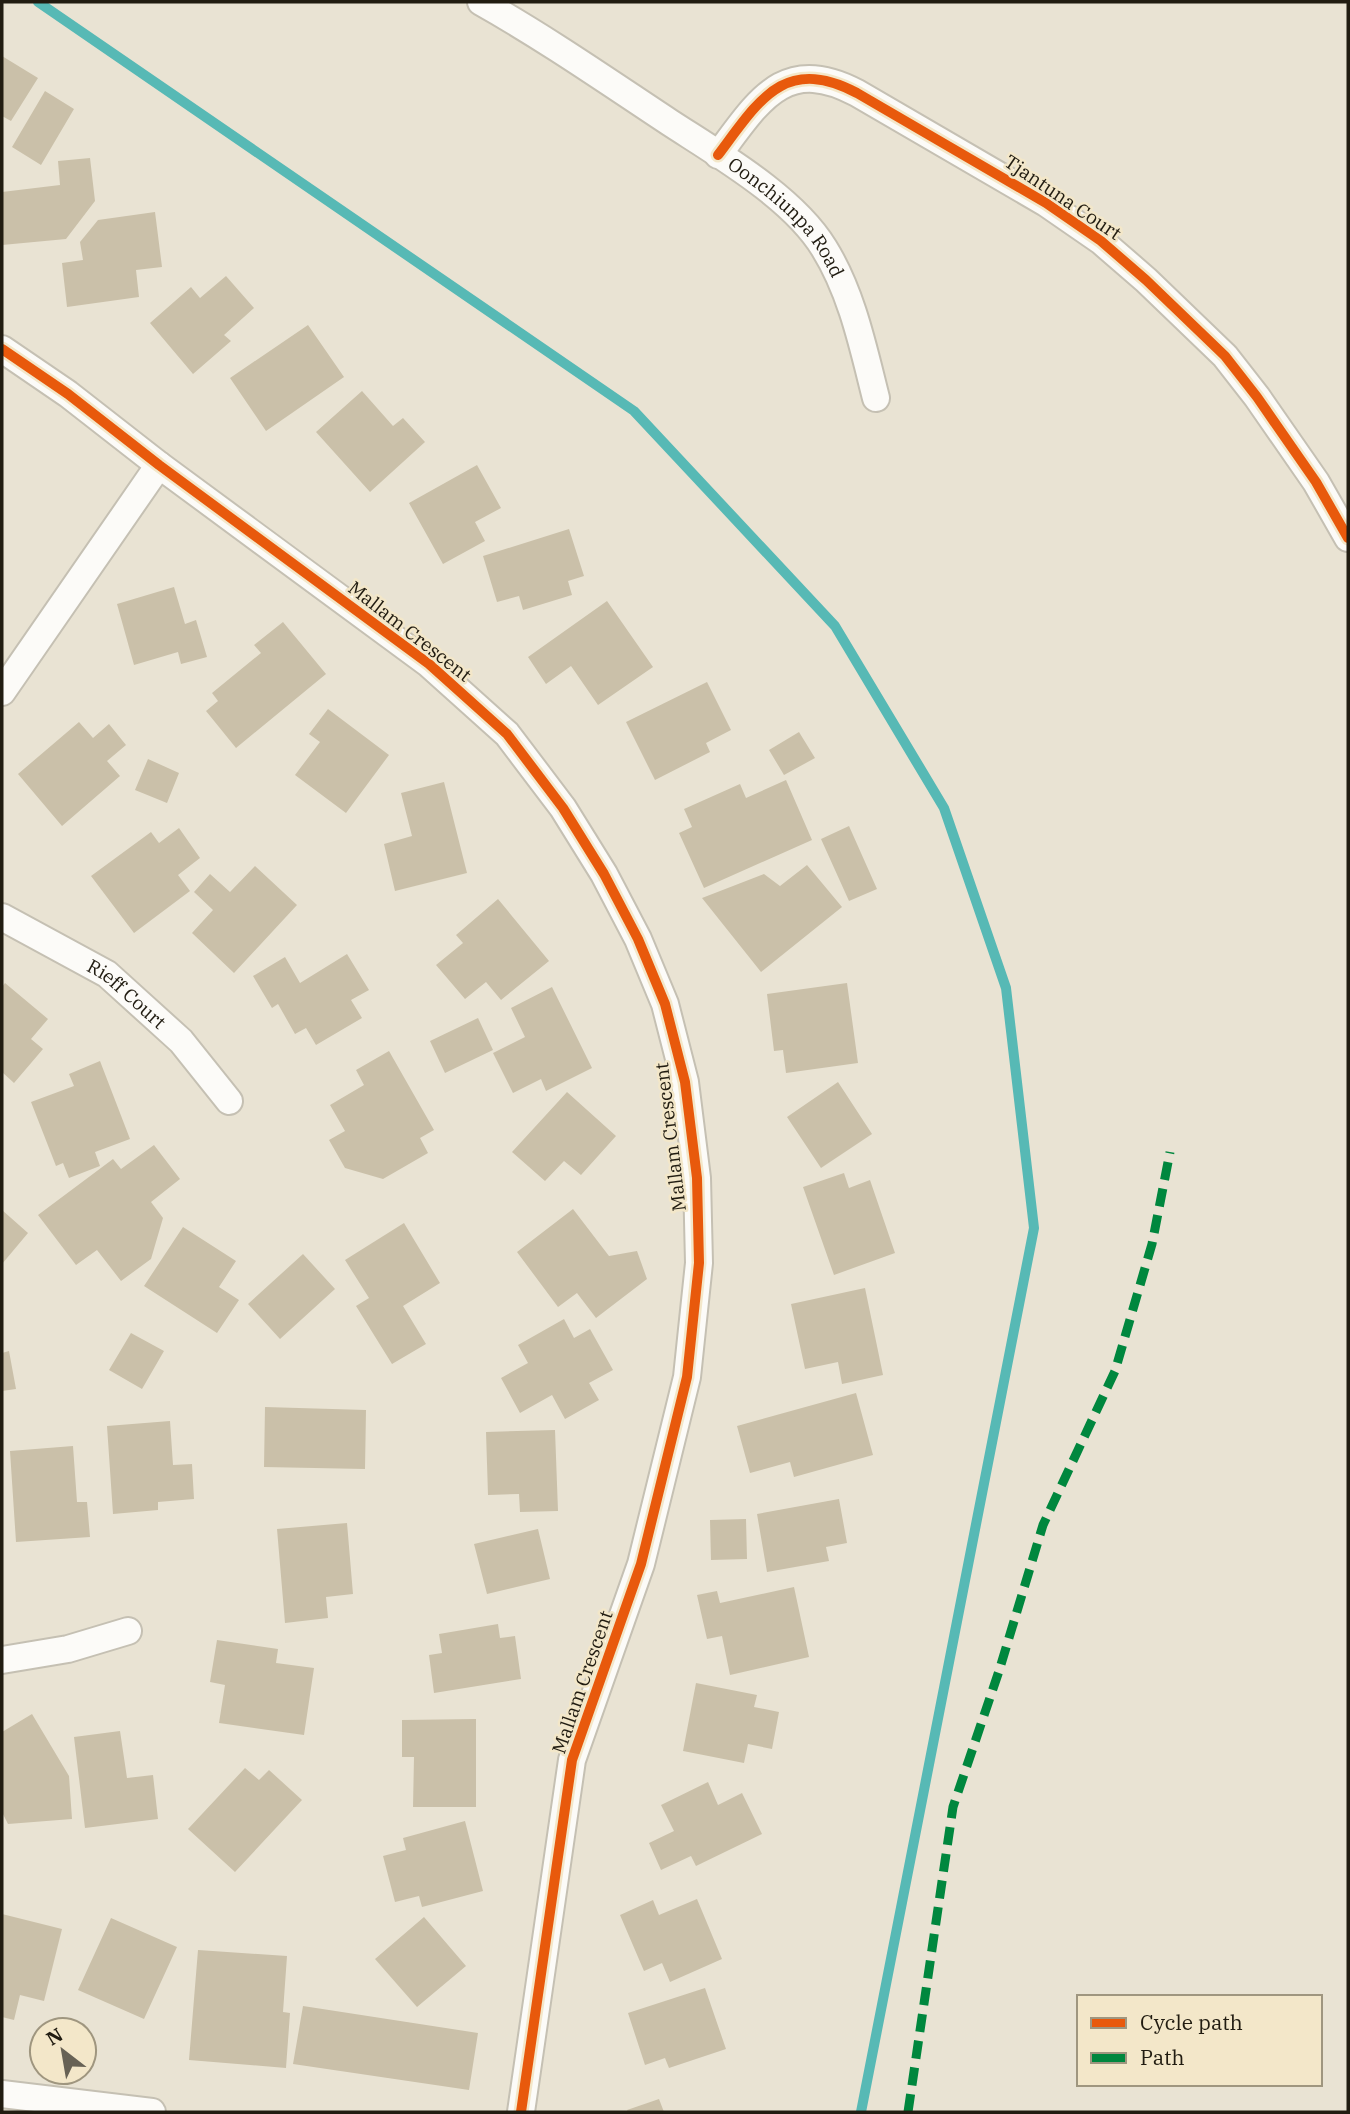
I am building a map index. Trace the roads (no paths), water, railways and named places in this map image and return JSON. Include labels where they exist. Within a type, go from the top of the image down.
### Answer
[{"type":"street","name":"Oonchiunpa Road","points":[[481,2],[594,72],[718,155],[783,201],[803,220],[824,246],[841,280],[857,325],[876,398]]},
{"type":"street","name":"Tjantuna Court","points":[[718,155],[752,109],[769,92],[792,81],[828,81],[850,89],[1046,203],[1101,241],[1176,307],[1225,356],[1316,482],[1348,538]]},
{"type":"street","name":"Mallam Crescent","points":[[2,349],[68,394],[159,465],[429,664],[507,734],[563,808],[604,874],[638,939],[665,1004],[685,1082],[697,1178],[699,1263],[687,1377],[641,1564],[572,1760],[522,2112]]},
{"type":"street","points":[[2,692],[159,465]]},
{"type":"street","name":"Rieff Court","points":[[2,917],[107,974],[181,1041],[229,1101]]},
{"type":"street","points":[[2,1660],[68,1649],[128,1630]]},
{"type":"street","points":[[2,2094],[152,2112]]},
{"type":"waterway","points":[[38,2],[634,411],[835,626],[944,808],[1006,988],[1034,1228],[861,2112]]}]
